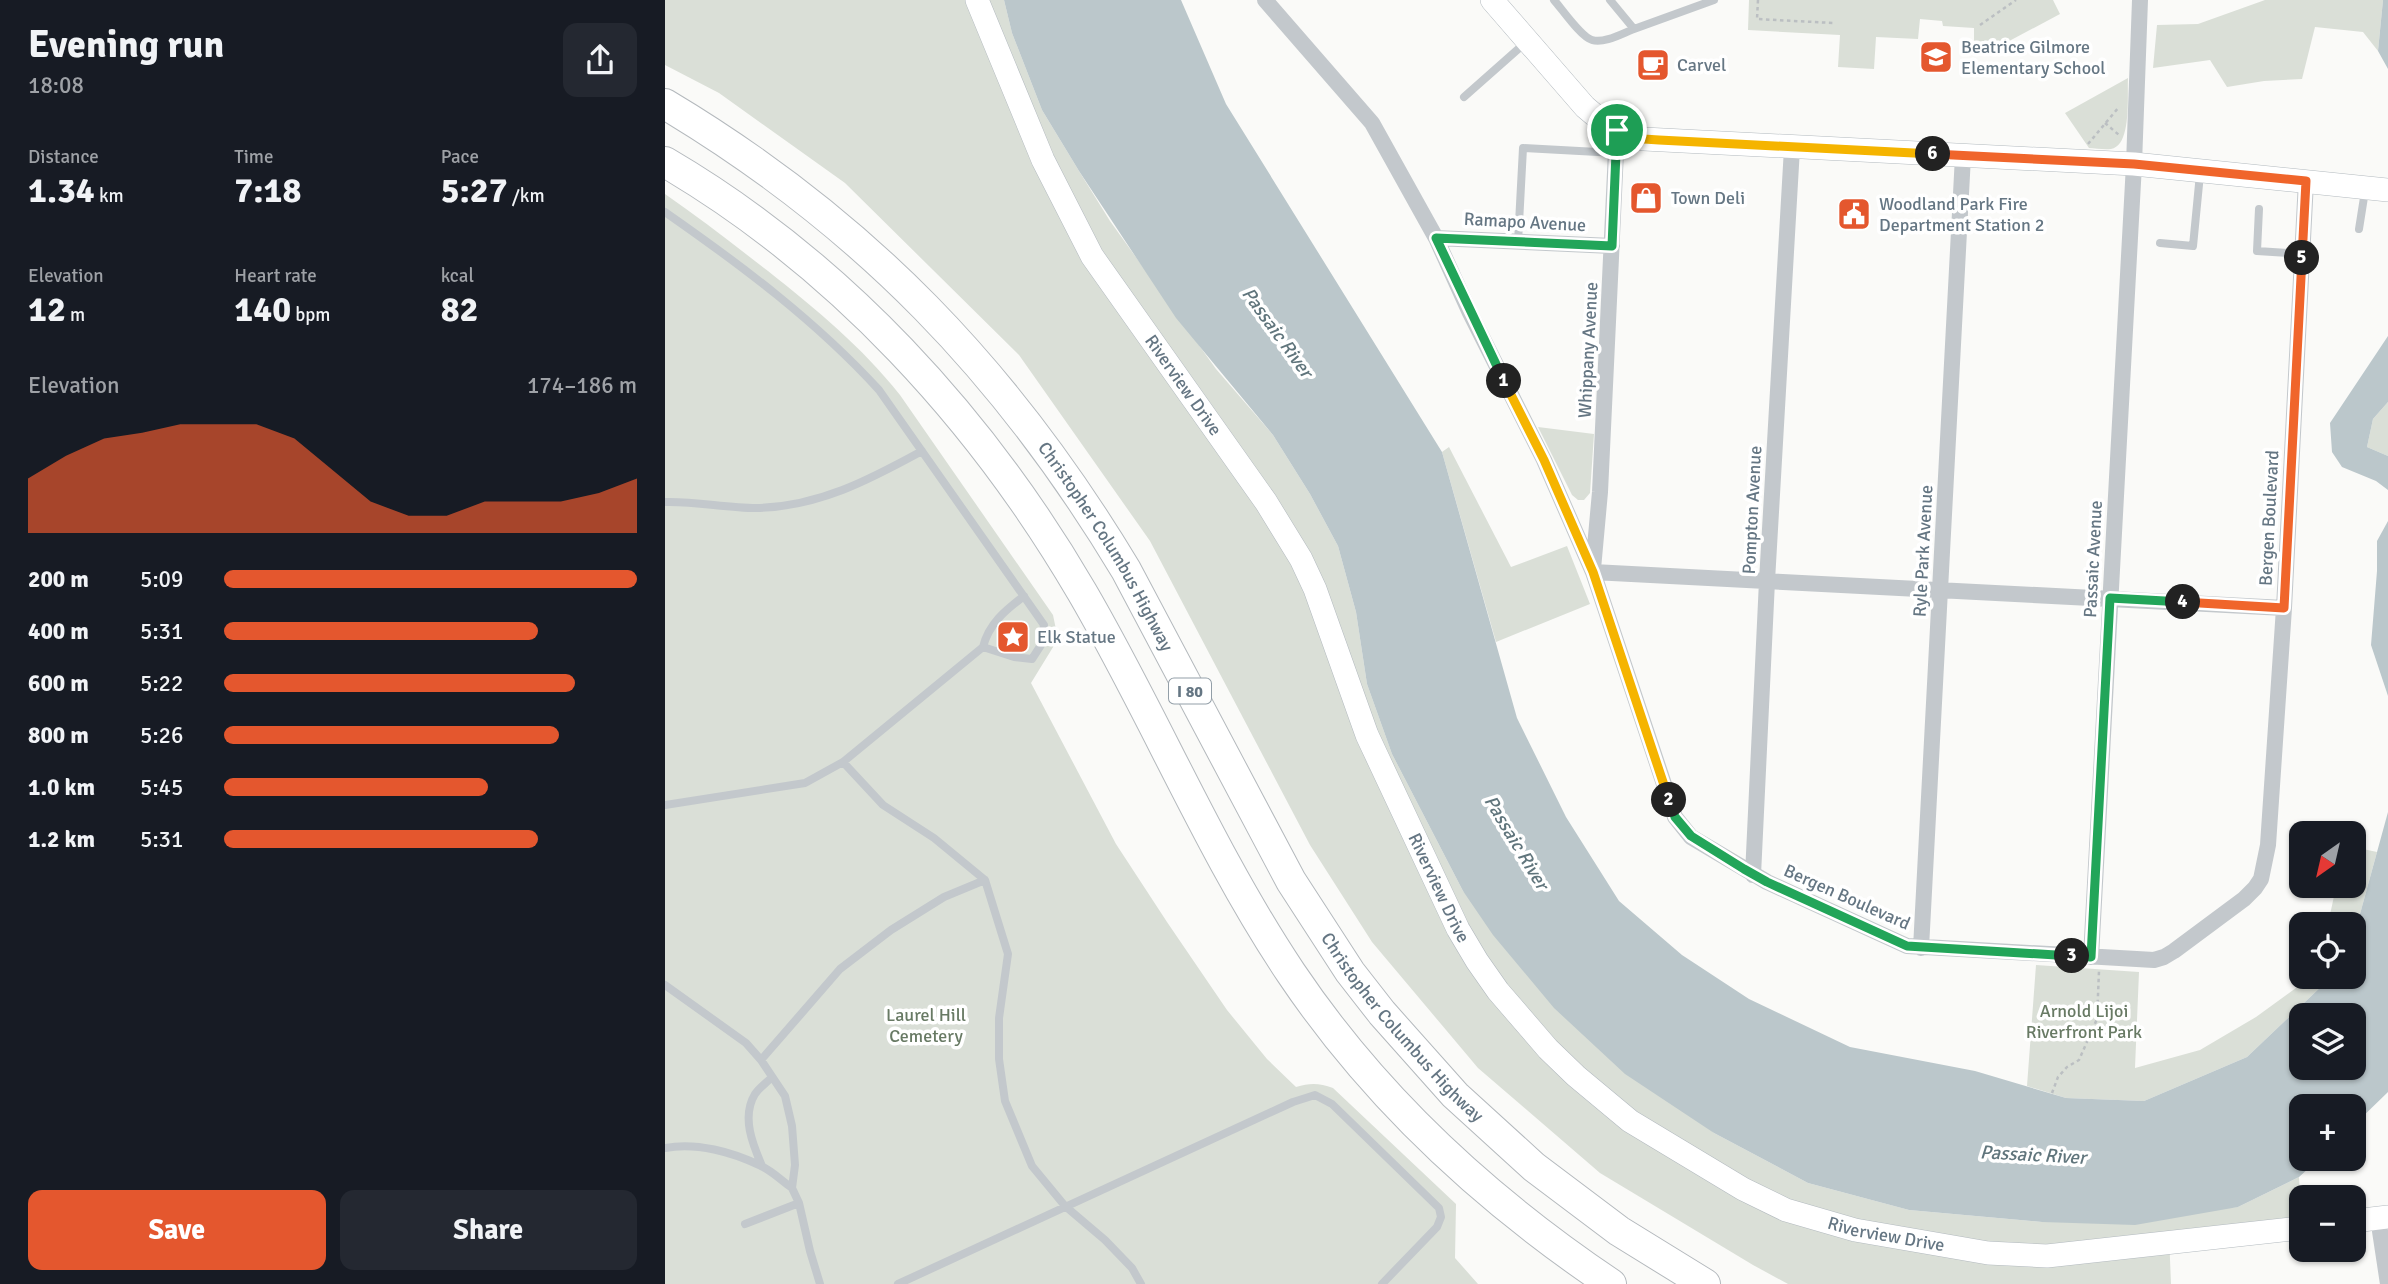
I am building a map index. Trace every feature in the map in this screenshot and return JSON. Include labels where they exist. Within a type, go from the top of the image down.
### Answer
[{"type":"highway","name":"Christopher Columbus Highway","points":[[665,104],[759,165],[846,232],[927,307],[1035,433],[1126,570],[1265,835],[1305,904],[1350,972],[1418,1056],[1474,1114],[1534,1167],[1619,1231],[1705,1284]]},
{"type":"highway","name":"I 80","points":[[665,162],[760,225],[815,270],[884,334],[959,415],[1025,501],[1069,570],[1107,636],[1235,881],[1271,941],[1327,1022],[1397,1105],[1476,1182],[1520,1219],[1611,1284]]},
{"type":"street","name":"Riverview Drive","points":[[977,0],[1043,160],[1092,256],[1266,502],[1301,559],[1315,589],[1367,735],[1458,929],[1498,992],[1548,1049],[1576,1076],[1630,1121],[1743,1189],[1786,1210],[1854,1230],[1988,1253],[2047,1256],[2289,1229]]},
{"type":"street","name":"Bergen Boulevard","points":[[1265,0],[1372,123],[1436,238],[1470,313],[1544,460],[1593,572],[1675,817],[1691,836],[1753,875],[1907,946],[2154,960],[2164,957],[2244,899],[2261,879],[2268,845],[2284,608],[2306,181]]},
{"type":"street","points":[[1492,0],[1585,107],[1604,123],[1617,141],[1644,139],[2134,164],[2377,189]]},
{"type":"street","name":"Passaic Avenue","points":[[2095,957],[2140,0]]},
{"type":"street","name":"Whippany Avenue","points":[[1593,572],[1600,492],[1617,141]]},
{"type":"street","name":"Pompton Avenue","points":[[1753,875],[1792,148]]},
{"type":"street","name":"Ryle Park Avenue","points":[[1921,948],[1963,156]]},
{"type":"street","name":"Ramapo Avenue","points":[[1436,238],[1612,246]]},
{"type":"street","points":[[1593,572],[2284,608]]},
{"type":"street","points":[[2383,1217],[2388,1284]]},
{"type":"lane","points":[[1554,0],[1584,36],[1592,40],[1609,38],[1714,0]]},
{"type":"lane","points":[[1610,0],[1634,29]]},
{"type":"lane","points":[[1464,97],[1527,41]]},
{"type":"lane","points":[[1518,242],[1523,148],[1617,141]]},
{"type":"lane","points":[[2160,243],[2193,246],[2201,171]]},
{"type":"lane","points":[[2359,229],[2377,189]]},
{"type":"lane","points":[[2259,209],[2257,251],[2302,254]]},
{"type":"lane","points":[[665,212],[722,251],[800,313],[849,357],[879,390],[1044,625],[1041,645],[1032,659],[1014,657],[983,647]]},
{"type":"lane","points":[[665,502],[756,508],[812,501],[862,483],[922,451]]},
{"type":"lane","points":[[665,805],[805,783],[843,762],[983,647],[986,634],[1002,614],[1024,596]]},
{"type":"lane","points":[[843,762],[883,805],[934,838],[985,880],[1008,954],[999,1018],[999,1059],[1005,1101],[1032,1166],[1065,1206],[1105,1240],[1132,1268],[1141,1284]]},
{"type":"lane","points":[[761,1060],[840,969],[891,930],[944,897],[985,880]]},
{"type":"lane","points":[[665,985],[746,1043],[785,1096],[792,1126],[795,1165],[792,1188]]},
{"type":"lane","points":[[762,1166],[749,1127],[755,1095],[771,1078]]},
{"type":"lane","points":[[898,1284],[1293,1102],[1315,1095],[1332,1104],[1439,1208],[1441,1217],[1437,1227],[1382,1284]]},
{"type":"lane","points":[[665,1149],[677,1146],[704,1147],[733,1155],[762,1166],[792,1188],[800,1203],[816,1283]]},
{"type":"lane","points":[[745,1224],[800,1203]]},
{"type":"path","points":[[1758,0],[1757,19],[1833,23]]},
{"type":"path","points":[[1980,25],[2016,0]]},
{"type":"path","points":[[2088,162],[2088,142],[2124,102],[2136,101]]},
{"type":"path","points":[[2052,1093],[2058,1077],[2067,1067],[2079,1060],[2097,1019],[2095,957]]},
{"type":"green space","points":[[665,0],[1004,0],[1012,33],[1042,110],[1079,171],[1110,221],[1216,369],[1273,435],[1310,494],[1338,546],[1356,612],[1367,684],[1392,754],[1463,891],[1714,1133],[1808,1183],[1909,1210],[2042,1222],[2238,1207],[2299,1177],[2299,1185],[2289,1185],[2289,1218],[2169,1234],[2171,1284],[1788,1284],[1600,1173],[1478,1068],[1372,942],[1310,845],[1150,541],[1019,355],[845,183],[719,93],[665,65]]},
{"type":"green space","points":[[1749,0],[2053,0],[2060,14],[1998,47],[1974,46],[1974,28],[1943,26],[1942,21],[1920,19],[1918,39],[1876,37],[1874,69],[1838,67],[1840,35],[1748,30]]},
{"type":"green space","points":[[2265,0],[2383,0],[2378,51],[2363,32],[2315,27],[2302,79],[2227,87],[2210,60],[2153,68],[2157,25],[2198,24]]},
{"type":"green space","points":[[2128,78],[2127,119],[2122,139],[2118,146],[2111,149],[2089,148],[2065,113]]},
{"type":"green space","name":"Laurel Hill Cemetery","points":[[665,194],[821,314],[870,361],[900,395],[1053,615],[1058,639],[1031,683],[1116,844],[1227,1010],[1267,1059],[1296,1087],[1315,1084],[1333,1088],[1456,1204],[1455,1258],[1478,1284],[665,1284]]},
{"type":"green space","points":[[2388,402],[2388,456],[2367,447],[2373,419]]},
{"type":"green space","points":[[1538,427],[1594,434],[1590,493],[1584,500],[1578,500],[1572,495]]},
{"type":"green space","points":[[1449,447],[1511,567],[1567,546],[1590,604],[1496,642],[1442,452]]},
{"type":"green space","points":[[2366,850],[2377,852],[2366,892]]},
{"type":"green space","points":[[2334,898],[2364,898],[2361,912],[2331,912]]},
{"type":"green space","name":"Arnold Lijoi Riverfront Park","points":[[2036,965],[2139,972],[2135,1068],[2200,1050],[2256,1017],[2294,989],[2319,989],[2304,1003],[2289,1003],[2289,1017],[2247,1057],[2144,1101],[2066,1098],[2027,1086]]},
{"type":"water","name":"Passaic River","points":[[1004,0],[1181,0],[1226,104],[1442,452],[1517,718],[1566,817],[1619,901],[1682,955],[1749,999],[1850,1047],[1975,1071],[2066,1098],[2144,1101],[2247,1057],[2289,1017],[2289,1080],[2366,1080],[2366,1003],[2304,1003],[2319,989],[2366,989],[2366,912],[2361,912],[2388,812],[2388,1092],[2366,1113],[2366,1094],[2289,1094],[2289,1171],[2306,1171],[2299,1177],[2238,1207],[2135,1225],[2042,1222],[1909,1210],[1808,1183],[1714,1133],[1625,1074],[1554,1008],[1493,935],[1463,891],[1392,754],[1367,684],[1356,612],[1338,546],[1310,494],[1273,435],[1176,318],[1042,110],[1012,33]]},
{"type":"water","points":[[2383,0],[2388,0],[2388,69],[2378,51]]},
{"type":"water","points":[[2388,336],[2388,402],[2373,419],[2367,447],[2388,456],[2388,490],[2376,481],[2342,467],[2332,452],[2330,423]]},
{"type":"water","points":[[2388,521],[2388,696],[2371,645],[2377,541]]},
{"type":"place","name":"Beatrice Gilmore Elementary School","points":[[1936,57]]},
{"type":"place","name":"Carvel","points":[[1653,65]]},
{"type":"place","name":"Town Deli","points":[[1646,198]]},
{"type":"place","name":"Woodland Park Fire Department Station 2","points":[[1854,214]]},
{"type":"place","name":"Elk Statue","points":[[1013,637]]},
{"type":"route","points":[[1617,130],[1644,139],[2134,164],[2306,181],[2284,608],[2110,598],[2091,957],[1907,946],[1753,875],[1691,836],[1675,817],[1593,572],[1544,460],[1470,313],[1436,238],[1612,246],[1617,130]]}]
